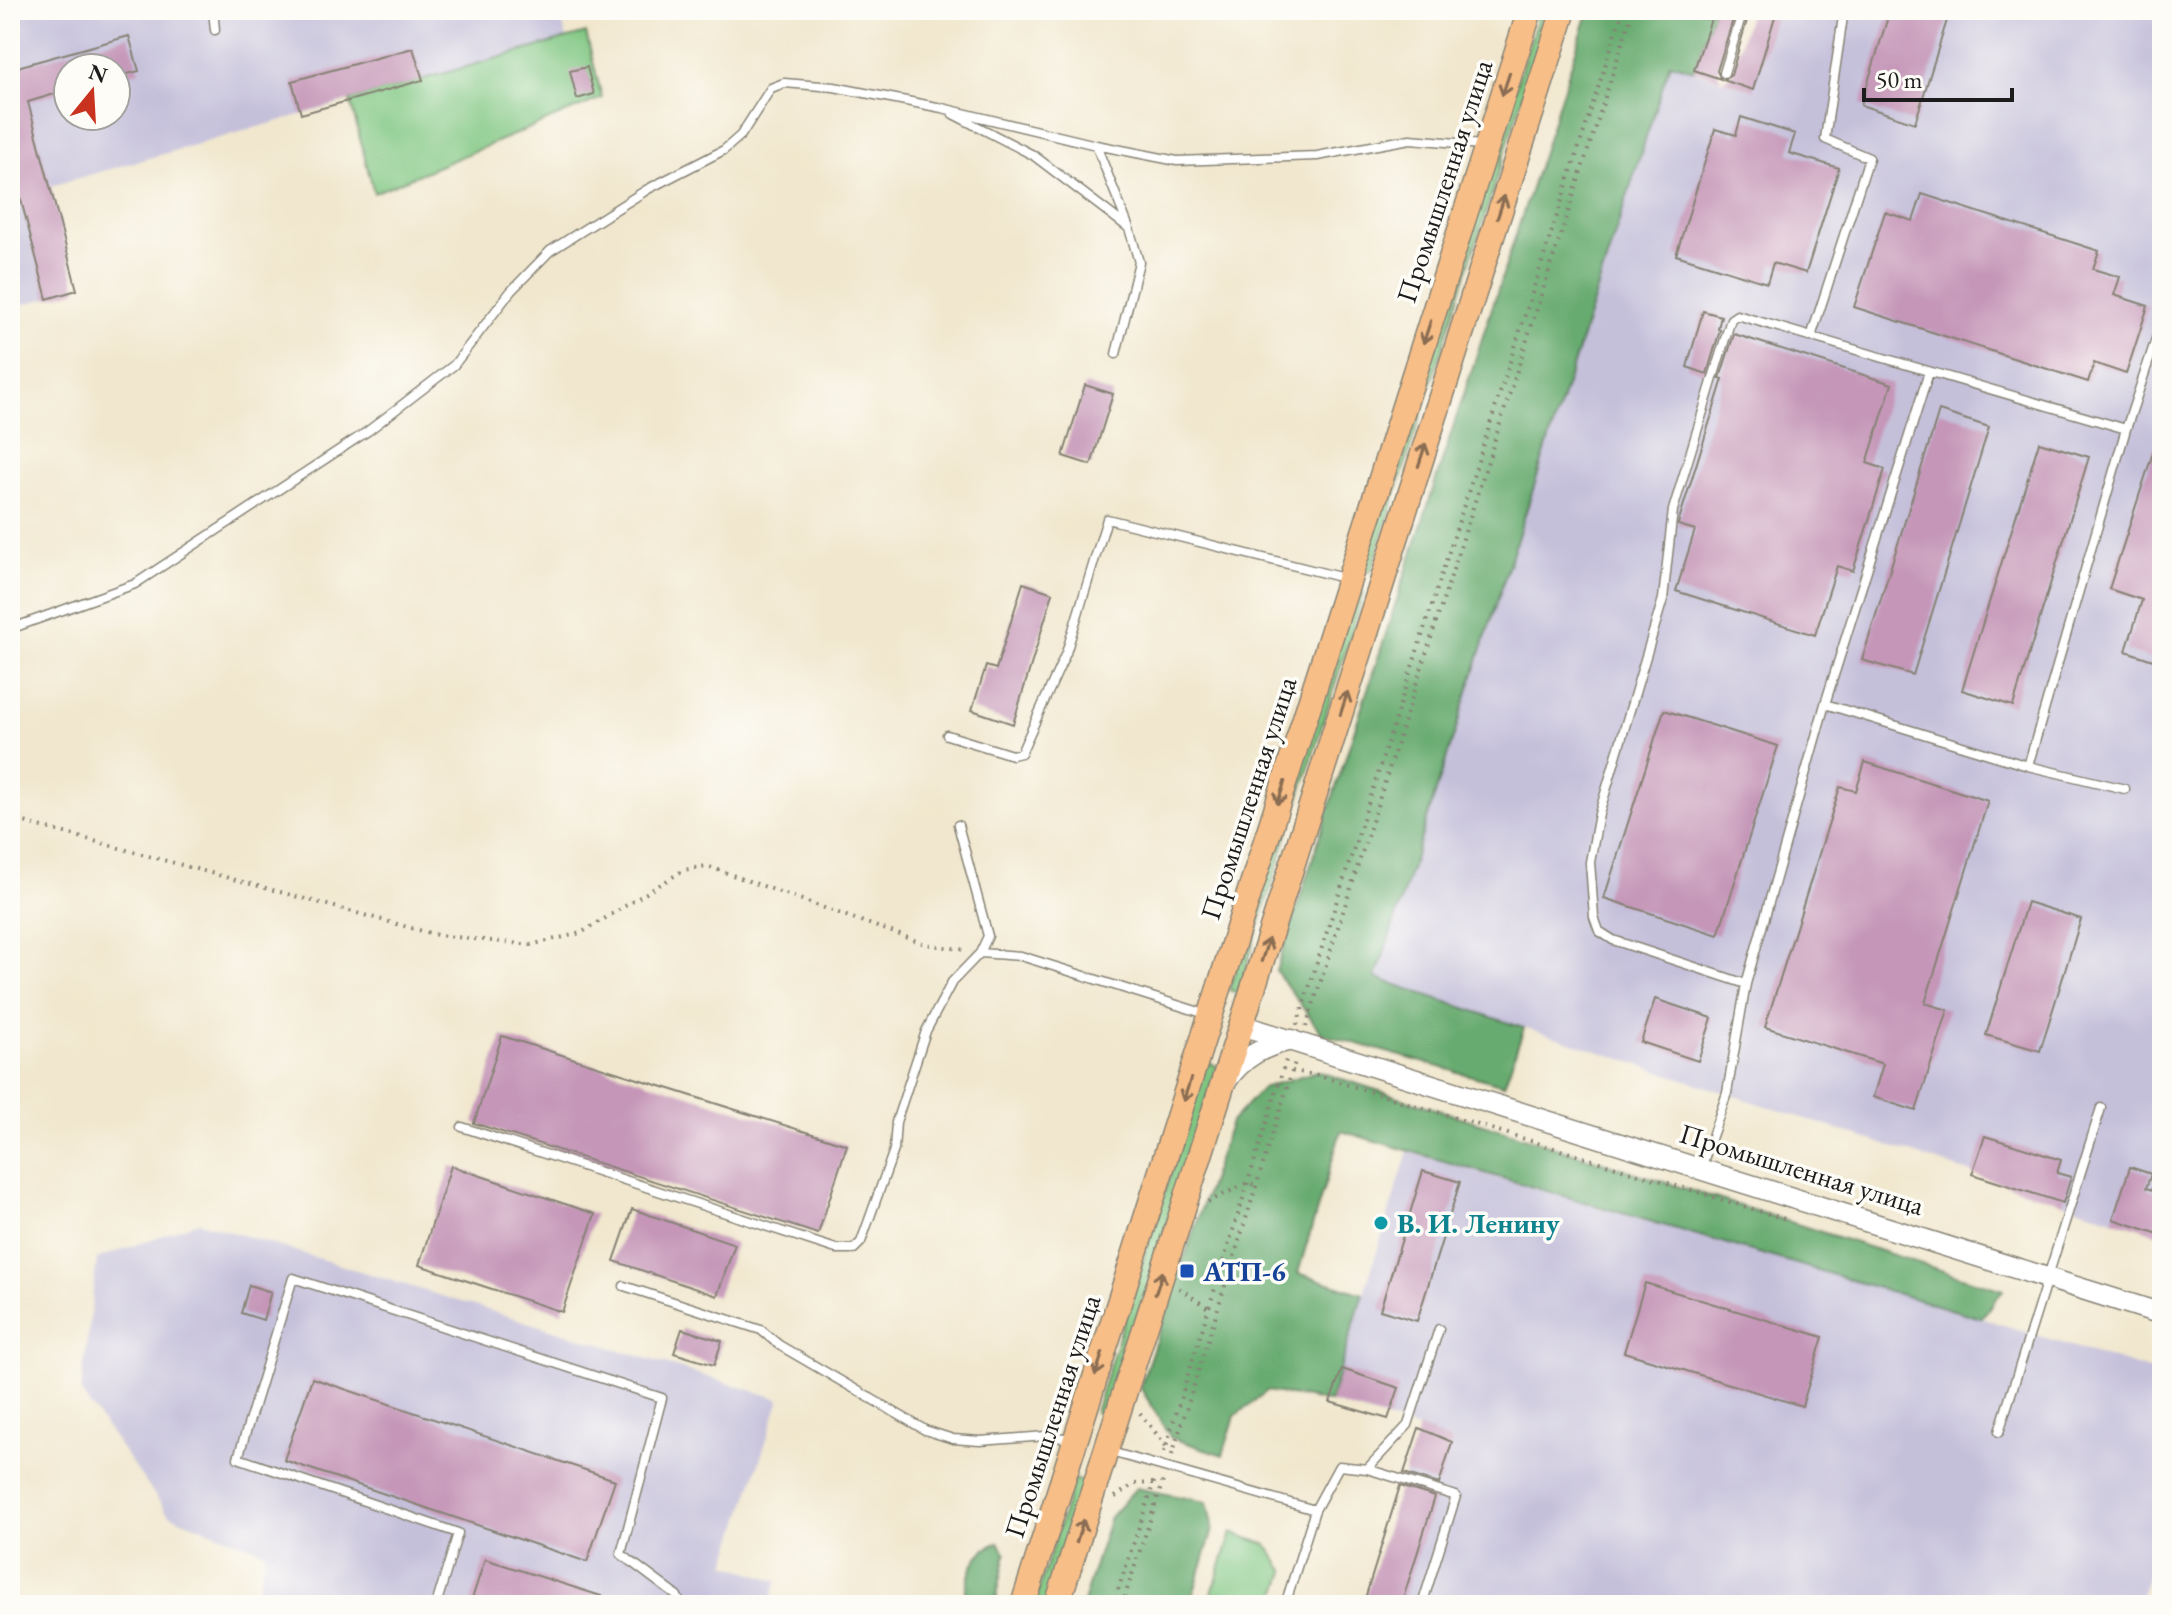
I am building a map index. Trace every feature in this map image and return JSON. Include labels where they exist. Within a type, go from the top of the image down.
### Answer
[{"type":"main road","name":"Промышленная улица","points":[[1023,1605],[1530,10]]},
{"type":"main road","points":[[1057,1605],[1564,10]]},
{"type":"main road","points":[[1349,579],[1380,589]]},
{"type":"main road","points":[[1210,1015],[1241,1025]]},
{"type":"main road","points":[[1076,1440],[1106,1450]]},
{"type":"street","name":"Промышленная улица","points":[[1241,1025],[2162,1314]]},
{"type":"street","points":[[1221,1088],[1236,1067],[1255,1051],[1272,1044],[1296,1042]]},
{"type":"lane","points":[[213,10],[215,30]]},
{"type":"lane","points":[[1724,73],[1743,10]]},
{"type":"lane","points":[[1811,337],[1869,158],[1825,139],[1844,10]]},
{"type":"lane","points":[[10,629],[135,584],[368,431],[454,365],[511,291],[550,251],[648,189],[724,150],[741,135],[771,88],[784,83],[834,87],[942,108],[1177,161],[1317,156],[1410,139],[1487,145]]},
{"type":"lane","points":[[942,108],[1033,155],[1129,228]]},
{"type":"lane","points":[[1096,145],[1139,262],[1116,354]]},
{"type":"lane","points":[[1746,984],[1613,940],[1599,931],[1594,917],[1590,862],[1599,814],[1663,599],[1673,510],[1731,319],[1737,315],[2126,429]]},
{"type":"lane","points":[[2028,766],[2126,429],[2162,321]]},
{"type":"lane","points":[[1701,1169],[1727,1093],[1746,984],[1825,704],[1929,372]]},
{"type":"lane","points":[[947,735],[1012,755],[1021,753],[1066,653],[1107,519],[1349,579]]},
{"type":"lane","points":[[1825,704],[2028,766],[2125,789]]},
{"type":"lane","points":[[462,1127],[836,1249],[854,1249],[861,1242],[894,1150],[896,1122],[926,1031],[952,982],[980,953],[988,936],[958,825]]},
{"type":"lane","points":[[980,953],[1021,956],[1210,1015]]},
{"type":"lane","points":[[1999,1432],[2101,1108]]},
{"type":"lane","points":[[436,1605],[458,1533],[238,1458],[293,1278],[662,1398],[621,1554],[677,1596],[681,1605]]},
{"type":"lane","points":[[624,1286],[761,1330],[779,1345],[925,1430],[953,1439],[980,1441],[1046,1436],[1076,1440]]},
{"type":"lane","points":[[1367,1469],[1408,1425],[1439,1329]]},
{"type":"lane","points":[[1106,1450],[1315,1510]]},
{"type":"lane","points":[[1285,1605],[1315,1510],[1339,1466],[1367,1469],[1456,1496],[1422,1605]]},
{"type":"path","points":[[1113,1605],[1217,1311],[1292,1071],[1296,1042],[1623,10]]},
{"type":"path","points":[[1122,1605],[1247,1183],[1296,1042],[1633,10]]},
{"type":"path","points":[[10,818],[437,935],[530,945],[581,933],[684,870],[707,866],[925,944],[980,953]]},
{"type":"path","points":[[1292,1071],[1316,1075],[1800,1223]]},
{"type":"path","points":[[1247,1183],[1256,1185]]},
{"type":"path","points":[[1174,1284],[1217,1311]]},
{"type":"path","points":[[1101,1493],[1116,1498],[1134,1484],[1154,1483]]},
{"type":"shaded area","points":[[10,10],[559,10],[567,39],[51,186],[77,290],[10,308]]},
{"type":"shaded area","points":[[1777,10],[2162,10],[2162,1235],[1376,979],[1670,63],[1752,90]]},
{"type":"shaded area","name":"АТП-6","points":[[1408,1152],[1981,1318],[2162,1374],[2162,1532],[2138,1605],[1363,1605],[1419,1429],[1330,1402]]},
{"type":"shaded area","points":[[199,1222],[780,1399],[726,1564],[777,1581],[769,1605],[254,1605],[266,1552],[169,1515],[81,1393],[97,1259]]},
{"type":"green space","points":[[1540,10],[1550,10],[1371,572],[1362,569]]},
{"type":"green space","points":[[1589,10],[1714,10],[1694,70],[1670,63],[1376,978],[1524,1028],[1504,1085],[1322,1034],[1276,971]]},
{"type":"green space","points":[[586,33],[602,98],[374,193],[350,100]]},
{"type":"green space","points":[[1355,589],[1364,592],[1238,993],[1229,990]]},
{"type":"green space","points":[[1206,1062],[1217,1066],[1106,1415],[1095,1412]]},
{"type":"green space","points":[[1317,1071],[2003,1290],[1981,1318],[1341,1131],[1298,1273],[1363,1294],[1330,1402],[1267,1391],[1235,1416],[1223,1455],[1171,1438],[1140,1387],[1231,1122],[1262,1088]]},
{"type":"green space","points":[[1074,1479],[1085,1483],[1046,1605],[1034,1605]]},
{"type":"green space","points":[[1136,1488],[1207,1502],[1213,1529],[1190,1605],[1082,1605],[1110,1517]]},
{"type":"green space","points":[[1232,1533],[1266,1544],[1285,1572],[1273,1605],[1208,1605]]},
{"type":"green space","points":[[999,1542],[1006,1554],[995,1605],[963,1605],[976,1559]]},
{"type":"building","points":[[1714,10],[1736,10],[1717,71],[1721,79],[1694,70]]},
{"type":"building","points":[[1750,10],[1777,10],[1753,90],[1723,80],[1731,75]]},
{"type":"building","points":[[1890,10],[1927,10],[1948,17],[1915,123],[1861,105]]},
{"type":"building","points":[[129,36],[139,71],[132,73],[132,52],[71,52]]},
{"type":"building","points":[[413,48],[423,80],[301,114],[292,81]]},
{"type":"building","points":[[52,57],[52,95],[28,102],[77,290],[47,299],[10,158],[10,69]]},
{"type":"building","points":[[587,67],[594,94],[577,99],[570,71]]},
{"type":"building","points":[[1741,117],[1795,134],[1789,153],[1839,168],[1806,273],[1773,263],[1767,283],[1676,255],[1715,129],[1736,135]]},
{"type":"building","points":[[1922,194],[2099,251],[2093,269],[2120,277],[2114,295],[2148,306],[2126,374],[2094,363],[2088,382],[1854,307],[1885,212],[1913,221]]},
{"type":"building","points":[[1703,311],[1721,316],[1707,374],[1687,367]]},
{"type":"building","points":[[1734,334],[1892,384],[1867,463],[1885,469],[1853,571],[1837,566],[1815,635],[1676,591],[1695,530],[1678,525],[1679,520]]},
{"type":"building","points":[[1085,385],[1113,394],[1091,465],[1063,456]]},
{"type":"building","points":[[1939,411],[1989,427],[1913,675],[1862,660]]},
{"type":"building","points":[[2159,434],[2162,435],[2162,663],[2126,651],[2142,600],[2109,589]]},
{"type":"building","points":[[2039,442],[2089,457],[2013,706],[1962,690]]},
{"type":"building","points":[[1023,583],[1053,593],[1013,724],[972,710],[986,666],[996,669]]},
{"type":"building","points":[[1664,710],[1778,746],[1718,935],[1604,898]]},
{"type":"building","points":[[1865,762],[1988,801],[1925,1003],[1948,1010],[1916,1111],[1873,1097],[1883,1064],[1765,1027],[1840,787],[1856,791]]},
{"type":"building","points":[[2027,902],[2081,919],[2040,1051],[1986,1035]]},
{"type":"building","points":[[1655,999],[1712,1018],[1698,1061],[1641,1042]]},
{"type":"building","points":[[502,1036],[847,1145],[818,1234],[474,1123]]},
{"type":"building","points":[[1985,1136],[2061,1160],[2057,1173],[2071,1177],[2063,1203],[1972,1174]]},
{"type":"building","points":[[451,1166],[595,1214],[562,1312],[419,1265]]},
{"type":"building","points":[[2130,1167],[2151,1174],[2146,1188],[2162,1193],[2162,1235],[2113,1219]]},
{"type":"building","points":[[1423,1171],[1460,1182],[1417,1321],[1380,1310]]},
{"type":"building","points":[[632,1209],[735,1244],[717,1296],[614,1261]]},
{"type":"building","points":[[1645,1283],[1823,1337],[1802,1406],[1624,1352]]},
{"type":"building","points":[[249,1285],[271,1292],[263,1320],[241,1313]]},
{"type":"building","points":[[682,1329],[722,1341],[714,1365],[674,1353]]},
{"type":"building","points":[[1342,1369],[1399,1388],[1388,1419],[1330,1402]]},
{"type":"building","points":[[312,1378],[615,1480],[587,1562],[284,1460]]},
{"type":"building","points":[[1419,1428],[1452,1442],[1439,1484],[1404,1473]]},
{"type":"building","points":[[1400,1486],[1435,1497],[1401,1605],[1363,1605]]},
{"type":"building","points":[[485,1559],[620,1602],[620,1605],[470,1605]]},
{"type":"place","name":"В. И. Ленину","points":[[1381,1223]]},
{"type":"place","name":"АТП-6","points":[[1187,1271]]}]
